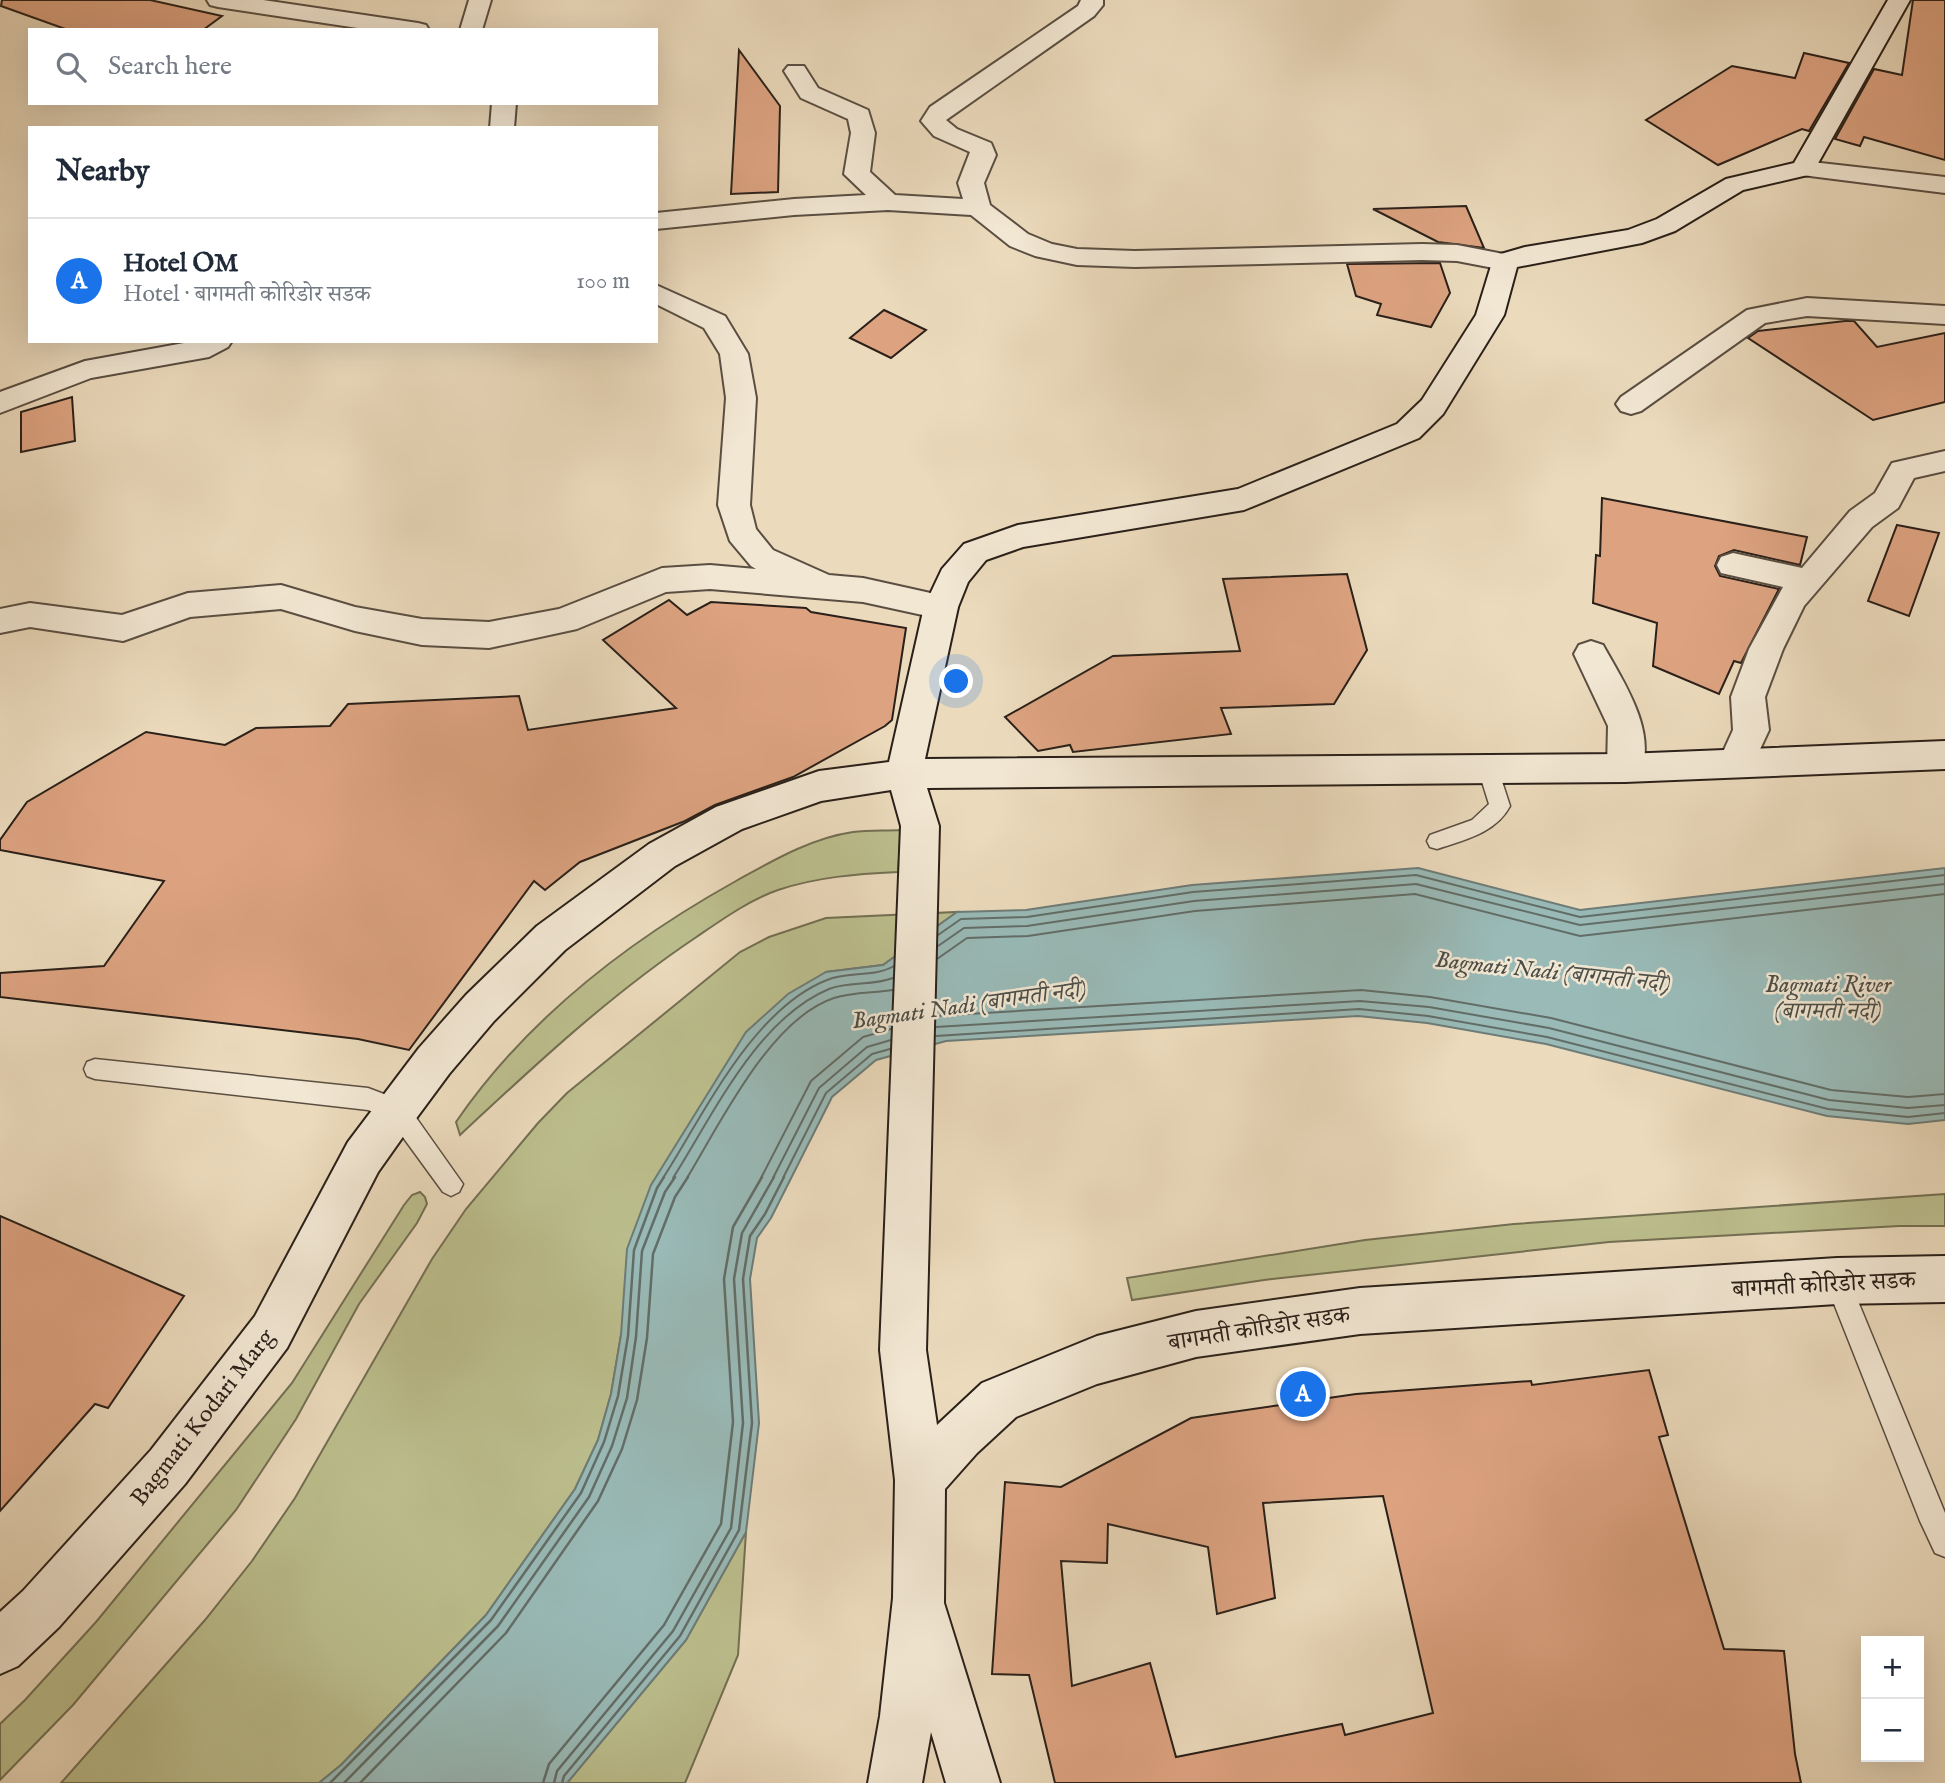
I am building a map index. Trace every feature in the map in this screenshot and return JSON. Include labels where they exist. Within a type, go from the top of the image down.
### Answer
[{"type":"street","points":[[224,0],[405,28]]},
{"type":"street","points":[[472,28],[480,0]]},
{"type":"street","points":[[1092,0],[1092,5],[1086,11],[939,112],[933,121],[938,128],[982,148],[983,155],[971,183],[978,208],[1019,240],[1044,250],[1077,257],[1135,259],[1422,252],[1457,253],[1504,262],[1633,237],[1666,225],[1735,184],[1803,169],[1945,185]]},
{"type":"street","points":[[1803,169],[1899,0]]},
{"type":"street","points":[[796,71],[809,93],[859,115],[863,133],[857,174],[888,202]]},
{"type":"street","points":[[502,126],[504,105]]},
{"type":"street","points":[[658,221],[794,207],[888,202],[978,208]]},
{"type":"street","points":[[895,1783],[907,1716],[919,1598],[920,1480],[902,1350],[920,826],[904,774],[941,607],[954,577],[975,552],[1018,536],[1244,499],[1408,431],[1433,407],[1478,336],[1493,305],[1504,262]]},
{"type":"street","points":[[658,294],[715,322],[734,354],[741,398],[734,505],[741,533],[762,558],[824,586]]},
{"type":"street","points":[[1631,404],[1675,375],[1710,346],[1757,316],[1807,307],[1945,315]]},
{"type":"street","points":[[0,403],[85,370],[199,351],[214,343]]},
{"type":"street","points":[[1736,763],[1751,730],[1748,696],[1766,649],[1791,599],[1861,519],[1887,500],[1903,470],[1945,461]]},
{"type":"street","points":[[1733,565],[1809,581]]},
{"type":"street","points":[[0,621],[30,615],[122,628],[188,605],[281,597],[355,619],[422,632],[489,635],[565,620],[662,580],[710,577],[863,590],[941,607]]},
{"type":"street","points":[[1591,654],[1626,726],[1625,768]]},
{"type":"street","name":"Bagmati Kodari Marg","points":[[0,1648],[41,1609],[168,1467],[271,1332],[363,1157],[434,1061],[480,1008],[551,938],[662,855],[729,818],[819,786],[904,774],[1625,768],[1945,755]]},
{"type":"street","name":"बागमती कोरिडोर सडक","points":[[920,1480],[960,1436],[999,1400],[1097,1360],[1196,1335],[1360,1311],[1837,1281],[1945,1279]]},
{"type":"street","points":[[919,1598],[973,1783]]},
{"type":"lane","points":[[1437,841],[1479,826],[1500,806],[1488,769]]},
{"type":"lane","points":[[95,1069],[368,1099],[397,1110],[451,1184]]},
{"type":"lane","points":[[1837,1281],[1945,1543]]},
{"type":"green space","points":[[901,830],[898,872],[807,882],[767,894],[735,911],[664,960],[603,1007],[460,1135],[456,1122],[514,1050],[582,986],[657,930],[736,881],[807,845],[853,832]]},
{"type":"green space","points":[[957,912],[883,965],[826,972],[621,1335],[611,1394],[598,1440],[575,1489],[486,1615],[341,1765],[319,1783],[61,1783],[205,1620],[252,1561],[295,1498],[432,1259],[466,1209],[538,1123],[567,1093],[740,952],[769,937],[826,918]]},
{"type":"green space","points":[[420,1192],[427,1204],[417,1223],[359,1304],[296,1419],[236,1510],[73,1705],[0,1780],[0,1724],[96,1622],[292,1383],[404,1205],[412,1195]]},
{"type":"green space","points":[[1945,1194],[1945,1226],[1899,1226],[1609,1242],[1264,1280],[1132,1300],[1127,1278],[1365,1240],[1514,1224]]},
{"type":"green space","points":[[746,1532],[738,1655],[685,1783],[567,1783],[686,1640]]},
{"type":"water","name":"Bagmati River (बागमती नदी)","points":[[1418,868],[1580,910],[1945,868],[1945,1120],[1908,1124],[1827,1116],[1546,1044],[1427,1023],[1358,1016],[946,1041],[876,1060],[832,1097],[771,1218],[757,1238],[750,1279],[759,1423],[746,1532],[686,1640],[567,1783],[319,1783],[341,1765],[486,1615],[575,1489],[598,1440],[611,1394],[621,1335],[627,1249],[651,1185],[746,1032],[788,994],[826,972],[883,965],[957,912],[1026,910],[1192,885]]},
{"type":"building","points":[[2,0],[150,0],[222,16],[206,28],[62,28],[1,6]]},
{"type":"building","points":[[1913,0],[1945,0],[1945,160],[1864,137],[1860,146],[1835,139],[1874,69],[1902,75]]},
{"type":"building","points":[[739,50],[780,106],[778,192],[731,194]]},
{"type":"building","points":[[1804,53],[1849,63],[1809,131],[1802,129],[1718,165],[1646,120],[1732,66],[1795,78]]},
{"type":"building","points":[[1466,206],[1484,248],[1438,242],[1373,209]]},
{"type":"building","points":[[1440,263],[1450,293],[1431,327],[1377,315],[1381,304],[1356,296],[1347,264]]},
{"type":"building","points":[[884,310],[926,330],[891,358],[850,338]]},
{"type":"building","points":[[1854,321],[1877,347],[1945,333],[1945,402],[1873,420],[1748,338],[1758,331]]},
{"type":"building","points":[[72,397],[75,441],[21,452],[21,412]]},
{"type":"building","points":[[1602,498],[1807,537],[1800,565],[1734,550],[1719,556],[1715,566],[1720,576],[1779,589],[1741,663],[1734,661],[1719,694],[1653,666],[1657,623],[1593,603],[1596,555],[1600,556]]},
{"type":"building","points":[[1897,525],[1939,533],[1909,616],[1868,601]]},
{"type":"building","points":[[1347,574],[1367,650],[1334,704],[1221,708],[1231,734],[1073,752],[1070,745],[1038,751],[1005,717],[1113,656],[1240,651],[1223,579]]},
{"type":"building","points":[[669,600],[687,615],[711,602],[806,608],[811,612],[906,628],[892,720],[793,777],[715,805],[685,821],[580,862],[545,890],[534,881],[409,1050],[358,1039],[0,997],[0,973],[104,966],[164,881],[0,850],[0,840],[27,802],[146,732],[225,745],[256,728],[330,726],[348,704],[519,696],[528,730],[676,708],[603,640]]},
{"type":"building","points":[[0,1216],[184,1296],[108,1408],[95,1404],[0,1511]]},
{"type":"building","points":[[1649,1370],[1668,1435],[1659,1437],[1724,1649],[1784,1651],[1795,1754],[1801,1783],[1055,1783],[1029,1675],[992,1674],[1005,1482],[1061,1487],[1191,1418],[1356,1394],[1531,1381],[1532,1385]],"holes":[[[1383,1496],[1433,1713],[1345,1735],[1342,1724],[1176,1757],[1150,1663],[1072,1686],[1061,1561],[1107,1563],[1108,1524],[1208,1547],[1217,1614],[1275,1598],[1263,1503]]]},
{"type":"place","name":"Hotel OM","points":[[1303,1394]]},
{"type":"water label","name":"Bagmati Nadi (बागमती नदी)","points":[[1553,971]]},
{"type":"water label","name":"Bagmati Nadi (बागमती नदी)","points":[[969,1004]]}]
